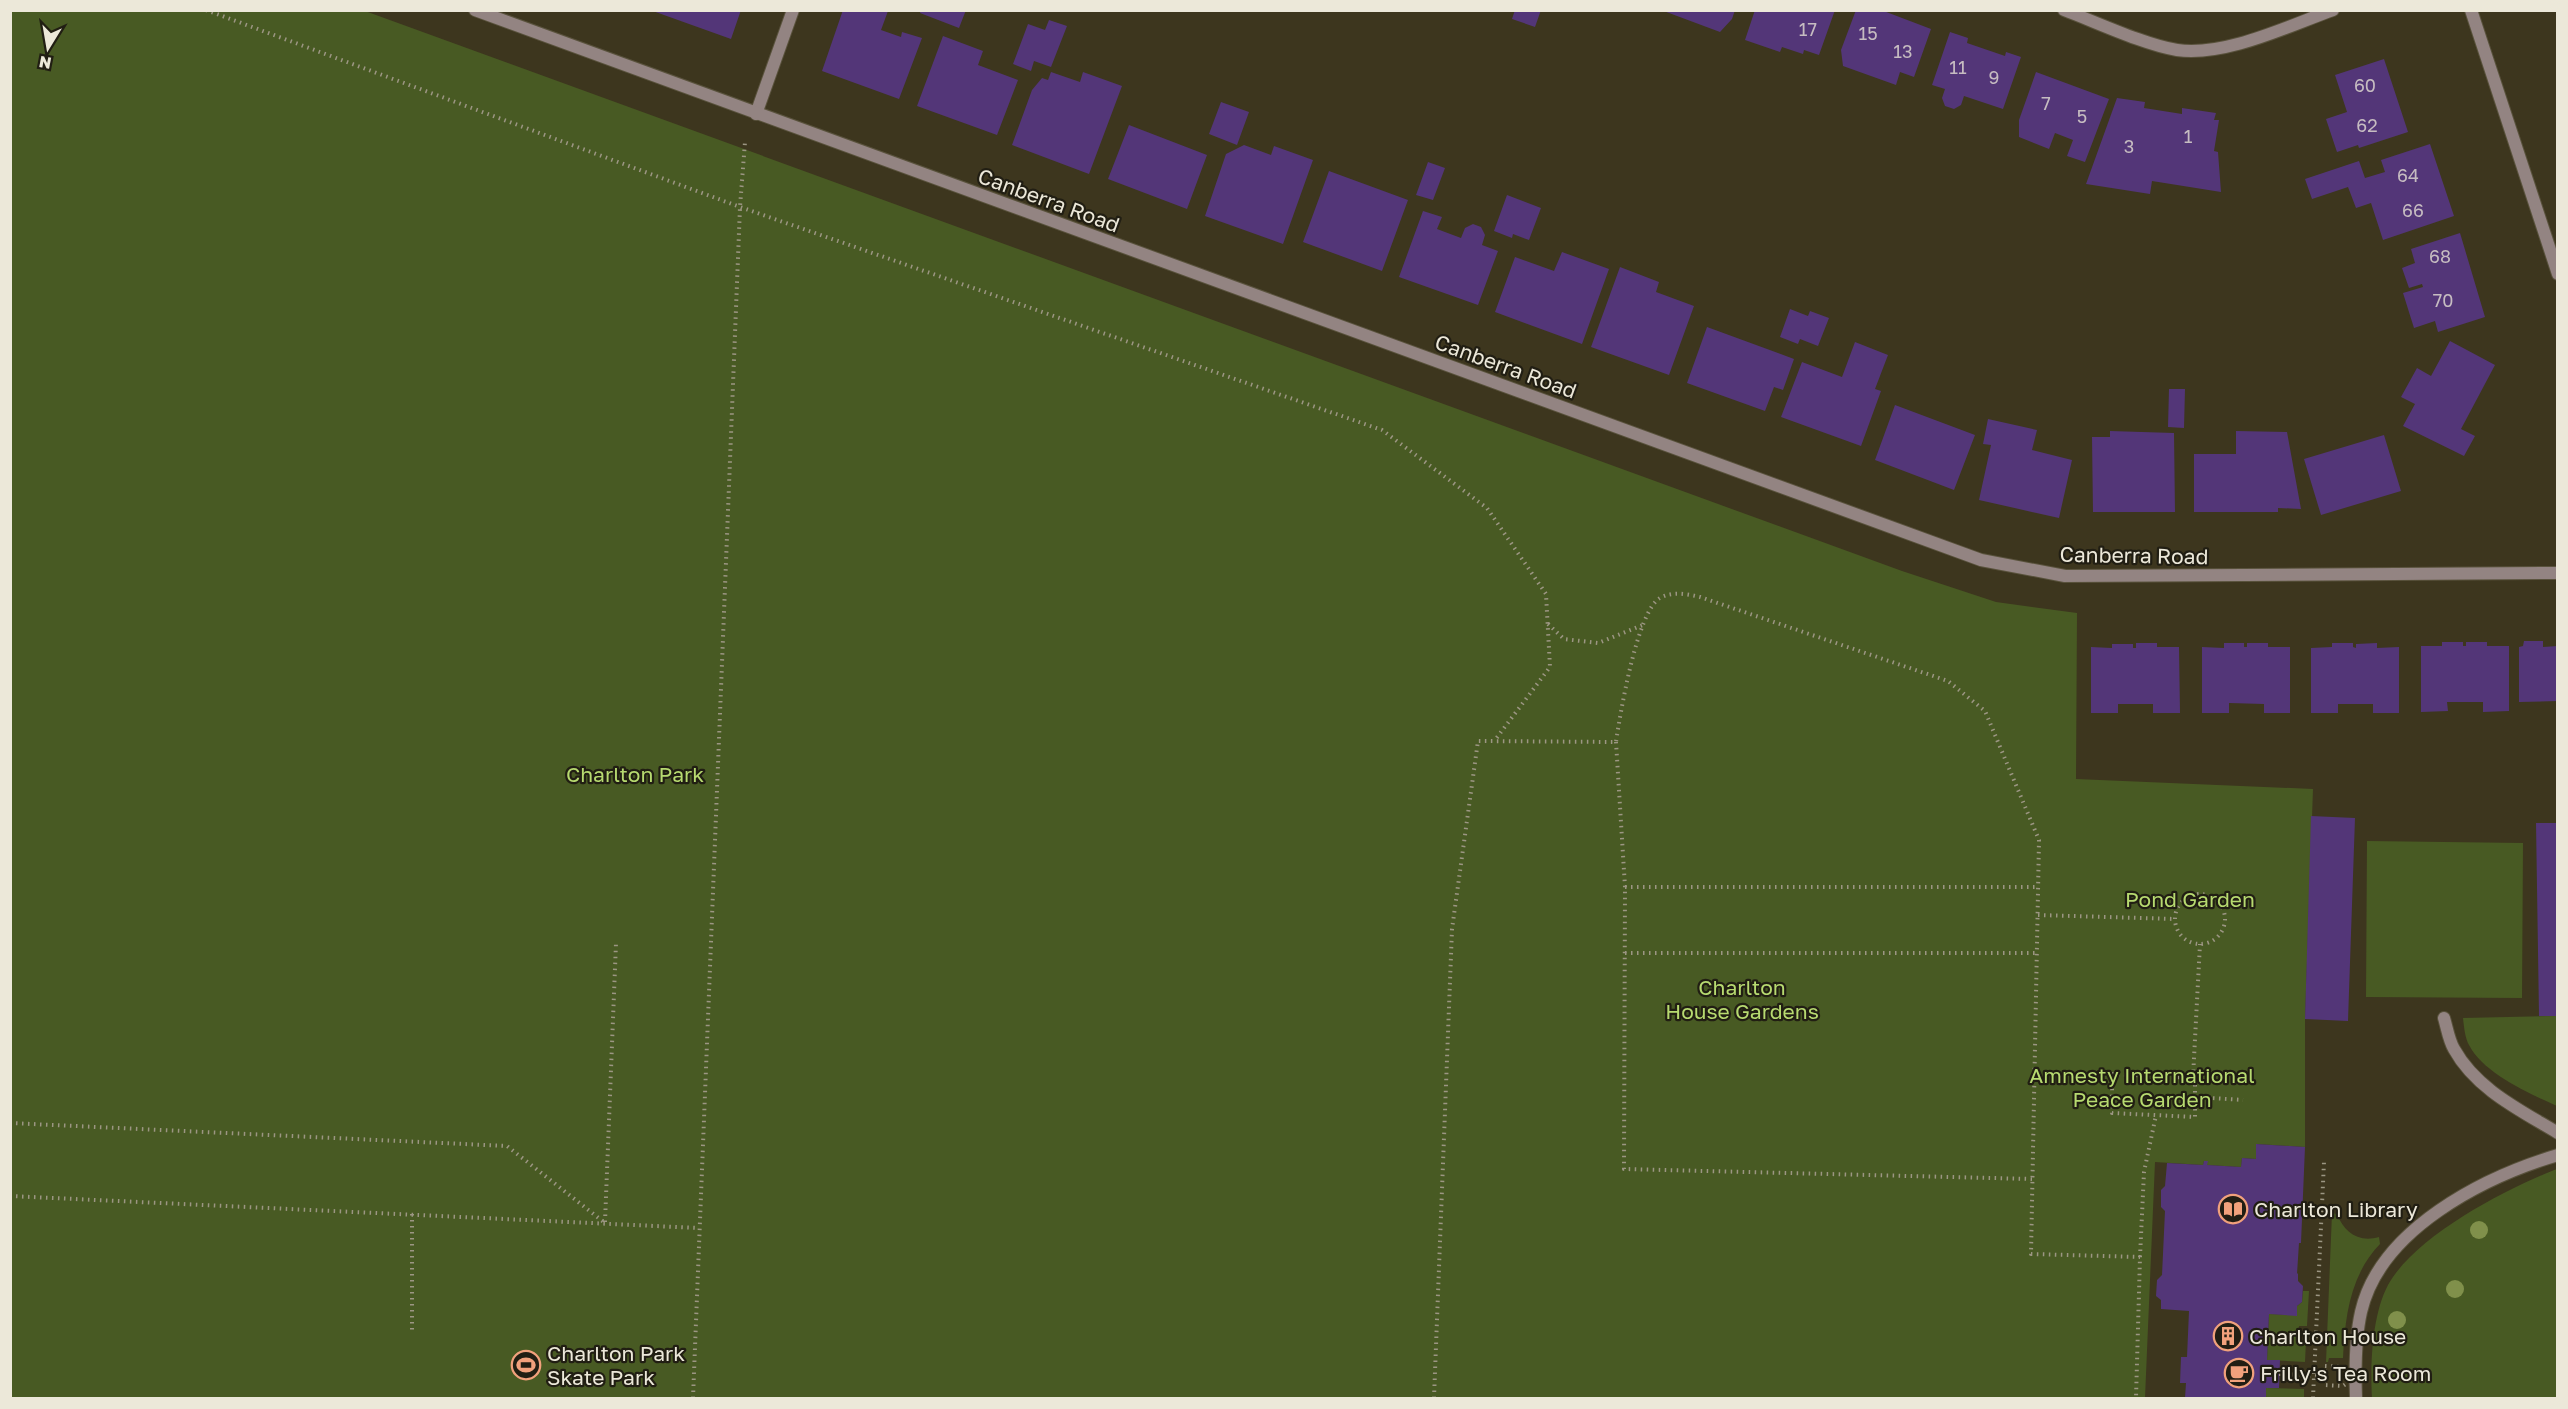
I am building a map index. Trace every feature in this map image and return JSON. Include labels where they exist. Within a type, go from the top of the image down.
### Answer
[{"type":"street","name":"Canberra Road","points":[[475,10],[1981,560],[2065,576],[2558,573]]},
{"type":"street","points":[[756,114],[793,10]]},
{"type":"street","points":[[2064,10],[2177,50],[2209,50],[2245,41],[2333,10]]},
{"type":"street","points":[[2471,10],[2558,274]]},
{"type":"street","points":[[2444,1018],[2452,1048],[2470,1074],[2493,1092],[2558,1133]]},
{"type":"street","points":[[2356,1398],[2357,1346],[2361,1311],[2372,1283],[2389,1256],[2429,1220],[2477,1185],[2530,1163],[2558,1155]]},
{"type":"path","points":[[206,10],[740,207],[1382,430],[1487,508],[1546,594],[1550,667],[1494,741]]},
{"type":"path","points":[[693,1398],[740,207],[745,142]]},
{"type":"path","points":[[2032,1179],[1624,1169],[1625,887],[1616,742],[1623,699],[1643,625],[1646,616],[1659,599],[1679,593],[1700,597],[1948,681],[1985,711],[2039,840],[2031,1254],[2140,1257]]},
{"type":"path","points":[[1548,624],[1564,639],[1598,643],[1643,625]]},
{"type":"path","points":[[1434,1398],[1452,928],[1478,741],[1616,742]]},
{"type":"path","points":[[1625,887],[2038,886]]},
{"type":"path","points":[[2203,895],[2217,902],[2225,917],[2221,933],[2208,943],[2200,944],[2185,939],[2176,927],[2175,919],[2180,904],[2186,898],[2203,895]]},
{"type":"path","points":[[2038,915],[2175,919]]},
{"type":"path","points":[[605,1223],[616,943]]},
{"type":"path","points":[[2193,1077],[2112,1074],[2112,1113],[2195,1117],[2195,1078],[2193,1077],[2200,944]]},
{"type":"path","points":[[1625,953],[2037,953]]},
{"type":"path","points":[[2195,1097],[2243,1100]]},
{"type":"path","points":[[2136,1398],[2145,1172],[2156,1115]]},
{"type":"path","points":[[10,1123],[507,1146],[605,1223]]},
{"type":"path","points":[[2313,1398],[2324,1162]]},
{"type":"path","points":[[10,1196],[698,1228]]},
{"type":"path","points":[[412,1214],[412,1331]]},
{"type":"path","points":[[2279,1374],[2324,1376]]},
{"type":"green space","name":"Charlton Park","points":[[11,11],[365,11],[1902,571],[1996,602],[2077,613],[2076,779],[2313,789],[2305,1019],[2305,1147],[2257,1144],[2256,1159],[2242,1158],[2241,1167],[2207,1165],[2207,1161],[2204,1161],[2203,1165],[2155,1162],[2145,1398],[11,1398]]},
{"type":"green space","points":[[2367,841],[2523,843],[2522,998],[2366,997]]},
{"type":"green space","points":[[2557,1016],[2557,1106],[2508,1082],[2485,1065],[2468,1042],[2463,1018]]},
{"type":"green space","points":[[2557,1169],[2557,1398],[2372,1398],[2372,1356],[2378,1311],[2388,1285],[2401,1267],[2440,1232],[2464,1216],[2513,1188]]},
{"type":"green space","points":[[2332,1213],[2337,1214],[2353,1235],[2365,1238],[2379,1237],[2380,1244],[2362,1269],[2351,1297],[2345,1327],[2343,1358],[2329,1358],[2326,1362]]},
{"type":"green space","points":[[2303,1291],[2309,1291],[2307,1326],[2299,1326],[2298,1340],[2306,1341],[2305,1362],[2267,1360],[2269,1314],[2297,1315],[2297,1306],[2302,1302]]},
{"type":"green space","points":[[2266,1388],[2304,1389],[2304,1398],[2266,1398]]},
{"type":"building","points":[[650,10],[741,10],[731,39]]},
{"type":"building","points":[[843,10],[886,10],[888,11],[881,30],[901,37],[902,32],[922,38],[899,99],[822,71]]},
{"type":"building","points":[[921,10],[966,10],[959,28],[920,13]]},
{"type":"building","points":[[1515,10],[1541,10],[1535,27],[1512,19]]},
{"type":"building","points":[[1661,10],[1735,10],[1732,19],[1720,32]]},
{"type":"building","points":[[1755,10],[1835,10],[1819,55],[1804,50],[1803,54],[1782,47],[1780,52],[1745,40]]},
{"type":"building","points":[[1856,10],[1881,10],[1931,29],[1914,77],[1900,72],[1896,85],[1843,66],[1841,50]]},
{"type":"building","points":[[1049,20],[1067,26],[1051,67],[1034,61],[1031,71],[1013,64],[1028,24],[1045,30]]},
{"type":"building","points":[[1950,32],[1968,38],[1967,43],[2005,56],[2006,52],[2021,57],[2003,109],[1964,96],[1961,105],[1954,109],[1945,106],[1942,98],[1945,89],[1932,85]]},
{"type":"building","points":[[943,36],[983,51],[978,65],[1018,80],[997,135],[917,106]]},
{"type":"building","points":[[2384,59],[2408,132],[2359,148],[2358,145],[2337,152],[2326,119],[2347,112],[2335,75]]},
{"type":"building","points":[[1051,72],[1080,82],[1083,72],[1122,86],[1089,174],[1012,145],[1032,90],[1042,78],[1048,80]]},
{"type":"building","points":[[2036,72],[2109,99],[2085,162],[2067,156],[2073,140],[2055,133],[2049,149],[2019,137],[2019,120]]},
{"type":"building","points":[[2117,98],[2145,102],[2144,108],[2182,114],[2182,108],[2216,113],[2214,120],[2219,120],[2214,151],[2218,152],[2221,192],[2152,181],[2150,194],[2086,184]]},
{"type":"building","points":[[1221,102],[1249,112],[1237,145],[1209,134]]},
{"type":"building","points":[[1129,125],[1207,155],[1187,209],[1108,179]]},
{"type":"building","points":[[2430,144],[2454,216],[2383,240],[2371,203],[2356,208],[2348,187],[2312,199],[2305,179],[2359,161],[2365,178],[2385,172],[2381,160]]},
{"type":"building","points":[[1244,145],[1271,155],[1274,146],[1313,160],[1283,244],[1205,216],[1226,154]]},
{"type":"building","points":[[1428,162],[1445,168],[1433,200],[1416,195]]},
{"type":"building","points":[[1329,171],[1408,200],[1382,271],[1303,242]]},
{"type":"building","points":[[1507,195],[1541,208],[1529,240],[1513,234],[1512,238],[1494,231]]},
{"type":"building","points":[[1423,211],[1442,217],[1437,229],[1461,238],[1465,228],[1473,224],[1481,227],[1485,235],[1482,245],[1498,251],[1478,305],[1399,277]]},
{"type":"building","points":[[2460,233],[2485,317],[2438,332],[2435,321],[2414,328],[2403,293],[2423,287],[2422,284],[2409,288],[2402,268],[2415,263],[2411,249]]},
{"type":"building","points":[[1562,252],[1609,269],[1582,344],[1495,312],[1515,257],[1554,271]]},
{"type":"building","points":[[1620,267],[1659,282],[1656,292],[1694,306],[1669,375],[1591,347]]},
{"type":"building","points":[[1790,309],[1808,316],[1810,311],[1829,318],[1818,346],[1800,339],[1798,344],[1780,337]]},
{"type":"building","points":[[1707,327],[1794,359],[1783,390],[1774,387],[1765,411],[1687,383]]},
{"type":"building","points":[[2450,341],[2495,365],[2461,429],[2475,436],[2464,456],[2403,426],[2415,404],[2401,397],[2417,368],[2431,376]]},
{"type":"building","points":[[1855,342],[1888,355],[1875,389],[1881,391],[1861,446],[1781,417],[1802,362],[1842,377]]},
{"type":"building","points":[[2169,389],[2185,389],[2184,428],[2168,427]]},
{"type":"building","points":[[1895,405],[1975,435],[1954,490],[1875,460]]},
{"type":"building","points":[[1988,419],[2037,430],[2032,450],[2072,460],[2059,518],[1979,500],[1991,445],[1983,444]]},
{"type":"building","points":[[2110,431],[2174,433],[2175,512],[2093,512],[2092,437],[2110,437]]},
{"type":"building","points":[[2236,431],[2287,432],[2301,509],[2278,508],[2278,512],[2194,512],[2194,454],[2236,454]]},
{"type":"building","points":[[2384,435],[2401,491],[2321,515],[2304,459]]},
{"type":"building","points":[[2524,641],[2543,641],[2543,647],[2558,646],[2558,701],[2519,702],[2519,647],[2523,646]]},
{"type":"building","points":[[2442,642],[2463,642],[2463,646],[2466,646],[2466,642],[2487,642],[2487,646],[2509,646],[2509,711],[2483,712],[2483,702],[2447,702],[2448,711],[2421,712],[2421,646],[2442,646]]},
{"type":"building","points":[[2136,643],[2157,643],[2157,647],[2179,647],[2180,713],[2153,713],[2153,704],[2118,704],[2118,713],[2091,713],[2091,647],[2112,648],[2112,644],[2133,644],[2133,648],[2136,648]]},
{"type":"building","points":[[2224,643],[2244,643],[2244,647],[2247,647],[2247,643],[2268,643],[2268,647],[2290,647],[2290,713],[2264,713],[2264,704],[2229,703],[2229,713],[2202,713],[2202,647],[2224,648]]},
{"type":"building","points":[[2332,643],[2353,643],[2353,647],[2356,648],[2356,644],[2377,643],[2377,648],[2399,647],[2399,713],[2373,713],[2373,704],[2338,704],[2338,713],[2311,713],[2311,648],[2332,647]]},
{"type":"building","points":[[2311,816],[2355,818],[2348,1021],[2305,1019]]},
{"type":"building","points":[[2536,823],[2558,823],[2558,1016],[2539,1016]]},
{"type":"building","points":[[2256,1144],[2305,1147],[2301,1243],[2299,1243],[2297,1274],[2298,1281],[2303,1286],[2302,1302],[2297,1306],[2297,1316],[2269,1314],[2267,1360],[2280,1360],[2279,1388],[2266,1388],[2266,1398],[2185,1398],[2186,1383],[2180,1383],[2181,1357],[2187,1357],[2189,1311],[2161,1309],[2161,1300],[2156,1296],[2157,1280],[2162,1275],[2165,1211],[2161,1207],[2161,1190],[2165,1186],[2167,1163],[2203,1165],[2204,1161],[2208,1161],[2207,1165],[2241,1167],[2242,1158],[2256,1159]]},
{"type":"place","name":"Charlton Library","points":[[2233,1209]]},
{"type":"place","name":"Charlton House","points":[[2228,1336]]},
{"type":"place","name":"Charlton Park Skate Park","points":[[526,1365]]},
{"type":"place","name":"Frilly's Tea Room","points":[[2239,1373]]},
{"type":"park label","name":"Pond Garden","points":[[2190,899]]},
{"type":"park label","name":"Charlton House Gardens","points":[[1742,999]]},
{"type":"park label","name":"Amnesty International Peace Garden","points":[[2142,1087]]}]
